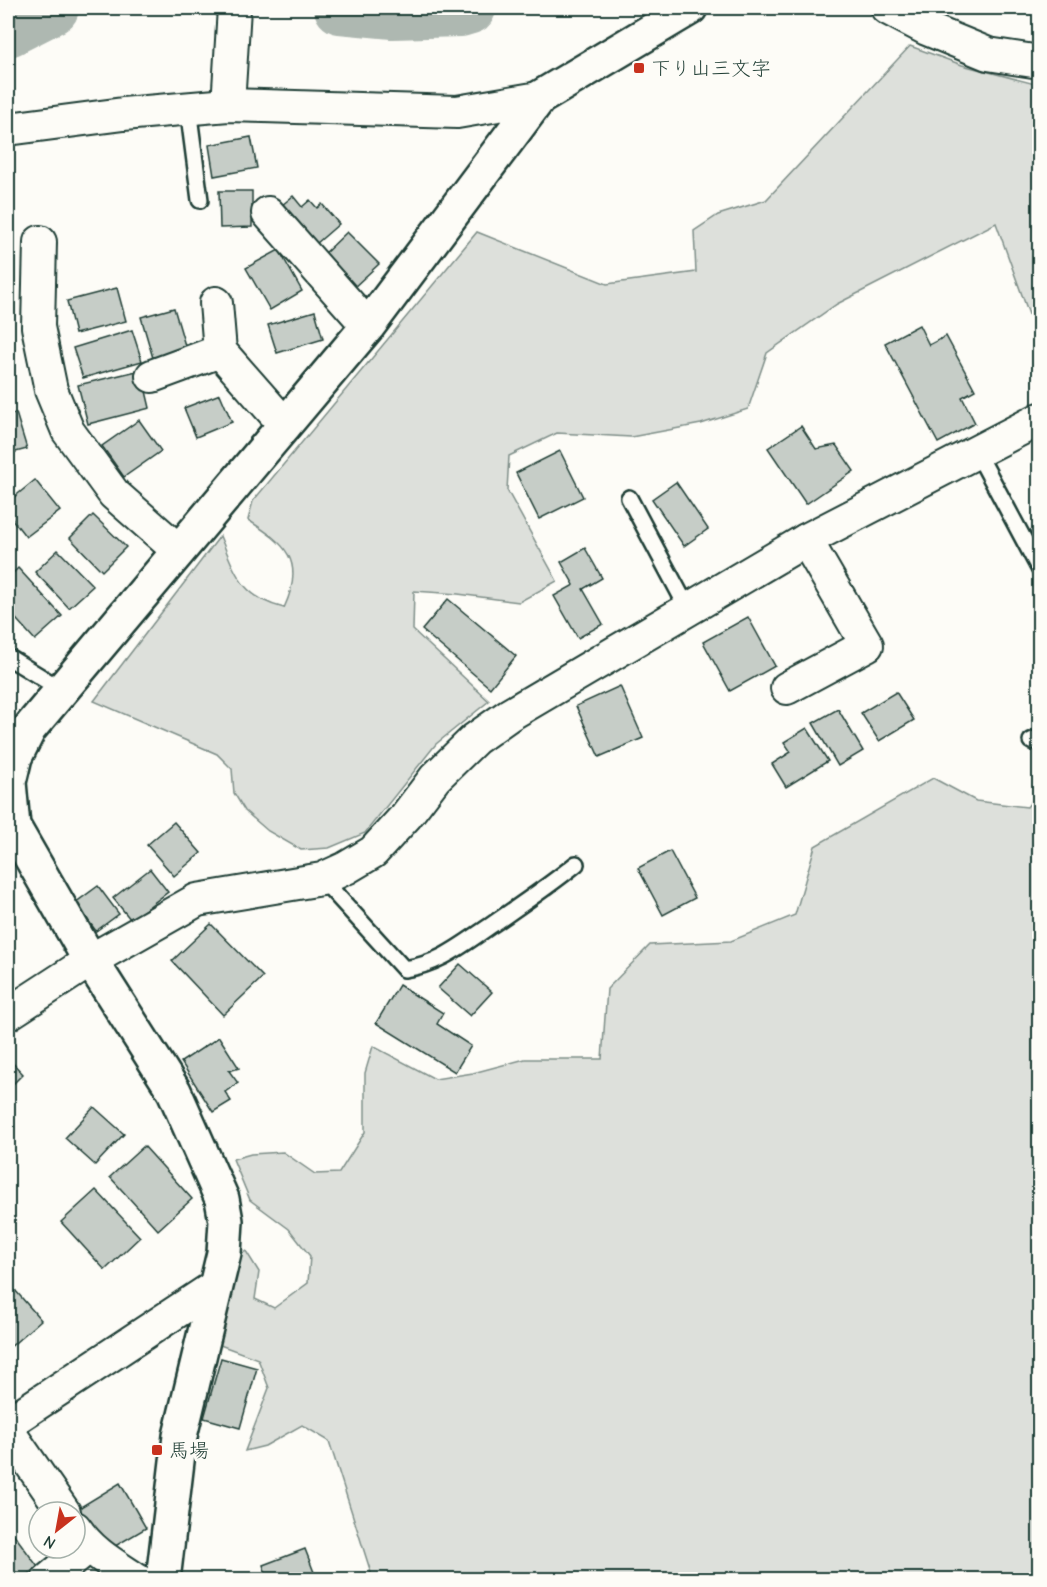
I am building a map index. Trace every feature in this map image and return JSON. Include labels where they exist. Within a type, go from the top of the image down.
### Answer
[{"type":"street","points":[[228,105],[234,8]]},
{"type":"street","points":[[8,129],[123,114],[228,105],[457,112],[539,98],[690,8]]},
{"type":"street","points":[[887,8],[927,29],[988,54],[1040,62]]},
{"type":"street","points":[[163,1580],[180,1436],[224,1253],[226,1221],[222,1199],[174,1091],[10,827],[9,782],[15,758],[29,729],[368,326],[539,98]]},
{"type":"street","points":[[268,213],[368,326]]},
{"type":"street","points":[[40,242],[38,327],[51,390],[68,431],[114,494],[179,551]]},
{"type":"street","points":[[216,303],[220,351],[285,425]]},
{"type":"street","points":[[152,376],[220,351]]},
{"type":"street","points":[[8,1014],[91,960],[197,900],[322,879],[373,852],[406,816],[435,778],[476,739],[509,715],[806,540],[1040,419]]},
{"type":"street","points":[[787,688],[867,645],[806,540]]},
{"type":"street","points":[[8,1424],[214,1287]]},
{"type":"street","points":[[8,1431],[56,1500]]},
{"type":"street","points":[[87,1543],[108,1563],[137,1580]]},
{"type":"street","points":[[48,1580],[63,1560]]},
{"type":"lane","points":[[188,108],[200,200]]},
{"type":"lane","points":[[977,452],[1040,570]]},
{"type":"lane","points":[[629,498],[688,609]]},
{"type":"lane","points":[[8,657],[62,690]]},
{"type":"lane","points":[[322,879],[404,969],[423,966],[455,952],[479,933],[537,896],[576,864]]},
{"type":"shaded area","points":[[910,46],[962,65],[1039,85],[1039,342],[996,223],[837,304],[767,353],[748,409],[701,424],[631,437],[557,433],[509,456],[507,490],[557,581],[519,602],[414,591],[413,630],[489,701],[436,744],[365,833],[329,848],[301,850],[268,831],[245,811],[234,793],[232,769],[217,754],[94,701],[220,536],[236,573],[249,590],[258,597],[284,608],[293,578],[292,566],[282,546],[248,520],[253,501],[477,232],[607,284],[696,272],[694,231],[718,215],[766,200]]},
{"type":"shaded area","points":[[933,778],[976,801],[1027,807],[1039,792],[1039,1579],[373,1579],[329,1441],[302,1425],[265,1446],[245,1451],[269,1388],[258,1359],[220,1345],[235,1259],[246,1251],[259,1272],[255,1299],[274,1308],[308,1283],[310,1256],[289,1229],[250,1200],[233,1159],[251,1154],[283,1152],[315,1174],[339,1173],[365,1132],[365,1073],[373,1046],[435,1079],[473,1073],[525,1059],[602,1059],[607,989],[650,945],[731,941],[795,915],[815,846]]},
{"type":"building","points":[[251,137],[257,168],[214,176],[209,145]]},
{"type":"building","points":[[219,191],[252,191],[252,227],[220,228]]},
{"type":"building","points":[[293,196],[302,207],[310,200],[317,208],[322,204],[339,224],[309,250],[276,210]]},
{"type":"building","points":[[347,232],[379,264],[352,289],[321,257]]},
{"type":"building","points":[[279,250],[302,291],[270,310],[246,268]]},
{"type":"building","points":[[117,288],[126,321],[75,334],[67,301]]},
{"type":"building","points":[[174,308],[186,349],[153,358],[141,317]]},
{"type":"building","points":[[315,311],[323,339],[277,353],[268,325]]},
{"type":"building","points":[[919,325],[929,345],[946,336],[975,390],[962,397],[975,423],[938,443],[885,343]]},
{"type":"building","points":[[132,330],[142,361],[83,378],[73,348]]},
{"type":"building","points":[[141,370],[150,408],[88,424],[78,385]]},
{"type":"building","points":[[220,394],[232,422],[196,437],[184,408]]},
{"type":"building","points":[[16,413],[27,449],[8,454],[8,415]]},
{"type":"building","points":[[139,420],[161,451],[124,477],[102,446]]},
{"type":"building","points":[[801,426],[816,449],[836,445],[854,471],[806,504],[768,448]]},
{"type":"building","points":[[560,451],[583,497],[539,519],[516,473]]},
{"type":"building","points":[[35,480],[60,511],[26,537],[8,514],[8,502]]},
{"type":"building","points":[[676,482],[708,529],[684,546],[652,499]]},
{"type":"building","points":[[93,515],[126,547],[102,571],[70,538]]},
{"type":"building","points":[[585,548],[602,578],[583,589],[603,624],[578,638],[554,596],[574,585],[561,562]]},
{"type":"building","points":[[58,550],[93,586],[69,608],[35,572]]},
{"type":"building","points":[[18,568],[62,616],[35,640],[8,610],[8,578]]},
{"type":"building","points":[[448,599],[516,656],[490,688],[422,630]]},
{"type":"building","points":[[748,617],[775,666],[730,691],[703,642]]},
{"type":"building","points":[[620,686],[643,738],[599,757],[576,706]]},
{"type":"building","points":[[896,692],[914,720],[879,741],[861,713]]},
{"type":"building","points":[[838,709],[863,751],[838,766],[813,723]]},
{"type":"building","points":[[807,728],[828,761],[786,787],[772,764],[791,752],[784,742]]},
{"type":"building","points":[[174,822],[201,853],[174,876],[147,845]]},
{"type":"building","points":[[670,851],[695,898],[663,915],[638,868]]},
{"type":"building","points":[[150,869],[168,892],[131,920],[113,898]]},
{"type":"building","points":[[98,886],[119,914],[96,931],[75,903]]},
{"type":"building","points":[[211,924],[263,977],[223,1015],[172,961]]},
{"type":"building","points":[[460,964],[492,992],[470,1016],[438,988]]},
{"type":"building","points":[[399,985],[443,1013],[437,1024],[471,1046],[455,1072],[376,1023]]},
{"type":"building","points":[[219,1037],[239,1068],[229,1071],[238,1083],[225,1092],[231,1101],[213,1112],[181,1062]]},
{"type":"building","points":[[8,1058],[23,1074],[8,1089]]},
{"type":"building","points":[[94,1107],[124,1134],[95,1165],[65,1138]]},
{"type":"building","points":[[144,1146],[192,1199],[158,1230],[110,1177]]},
{"type":"building","points":[[96,1190],[140,1237],[105,1270],[61,1222]]},
{"type":"building","points":[[8,1282],[41,1320],[8,1349]]},
{"type":"building","points":[[221,1358],[257,1368],[240,1428],[204,1418]]},
{"type":"building","points":[[120,1483],[146,1528],[105,1552],[87,1522],[87,1503]]},
{"type":"building","points":[[13,1533],[27,1552],[27,1560],[33,1560],[38,1567],[21,1580],[8,1580],[8,1537]]},
{"type":"building","points":[[305,1549],[317,1580],[268,1580],[263,1565]]},
{"type":"waterway","points":[[8,31],[53,8]]},
{"type":"waterway","points":[[340,8],[393,13],[460,11],[470,8]]},
{"type":"place","name":"下り山三文字","points":[[639,68]]},
{"type":"place","name":"馬場","points":[[157,1450]]}]
